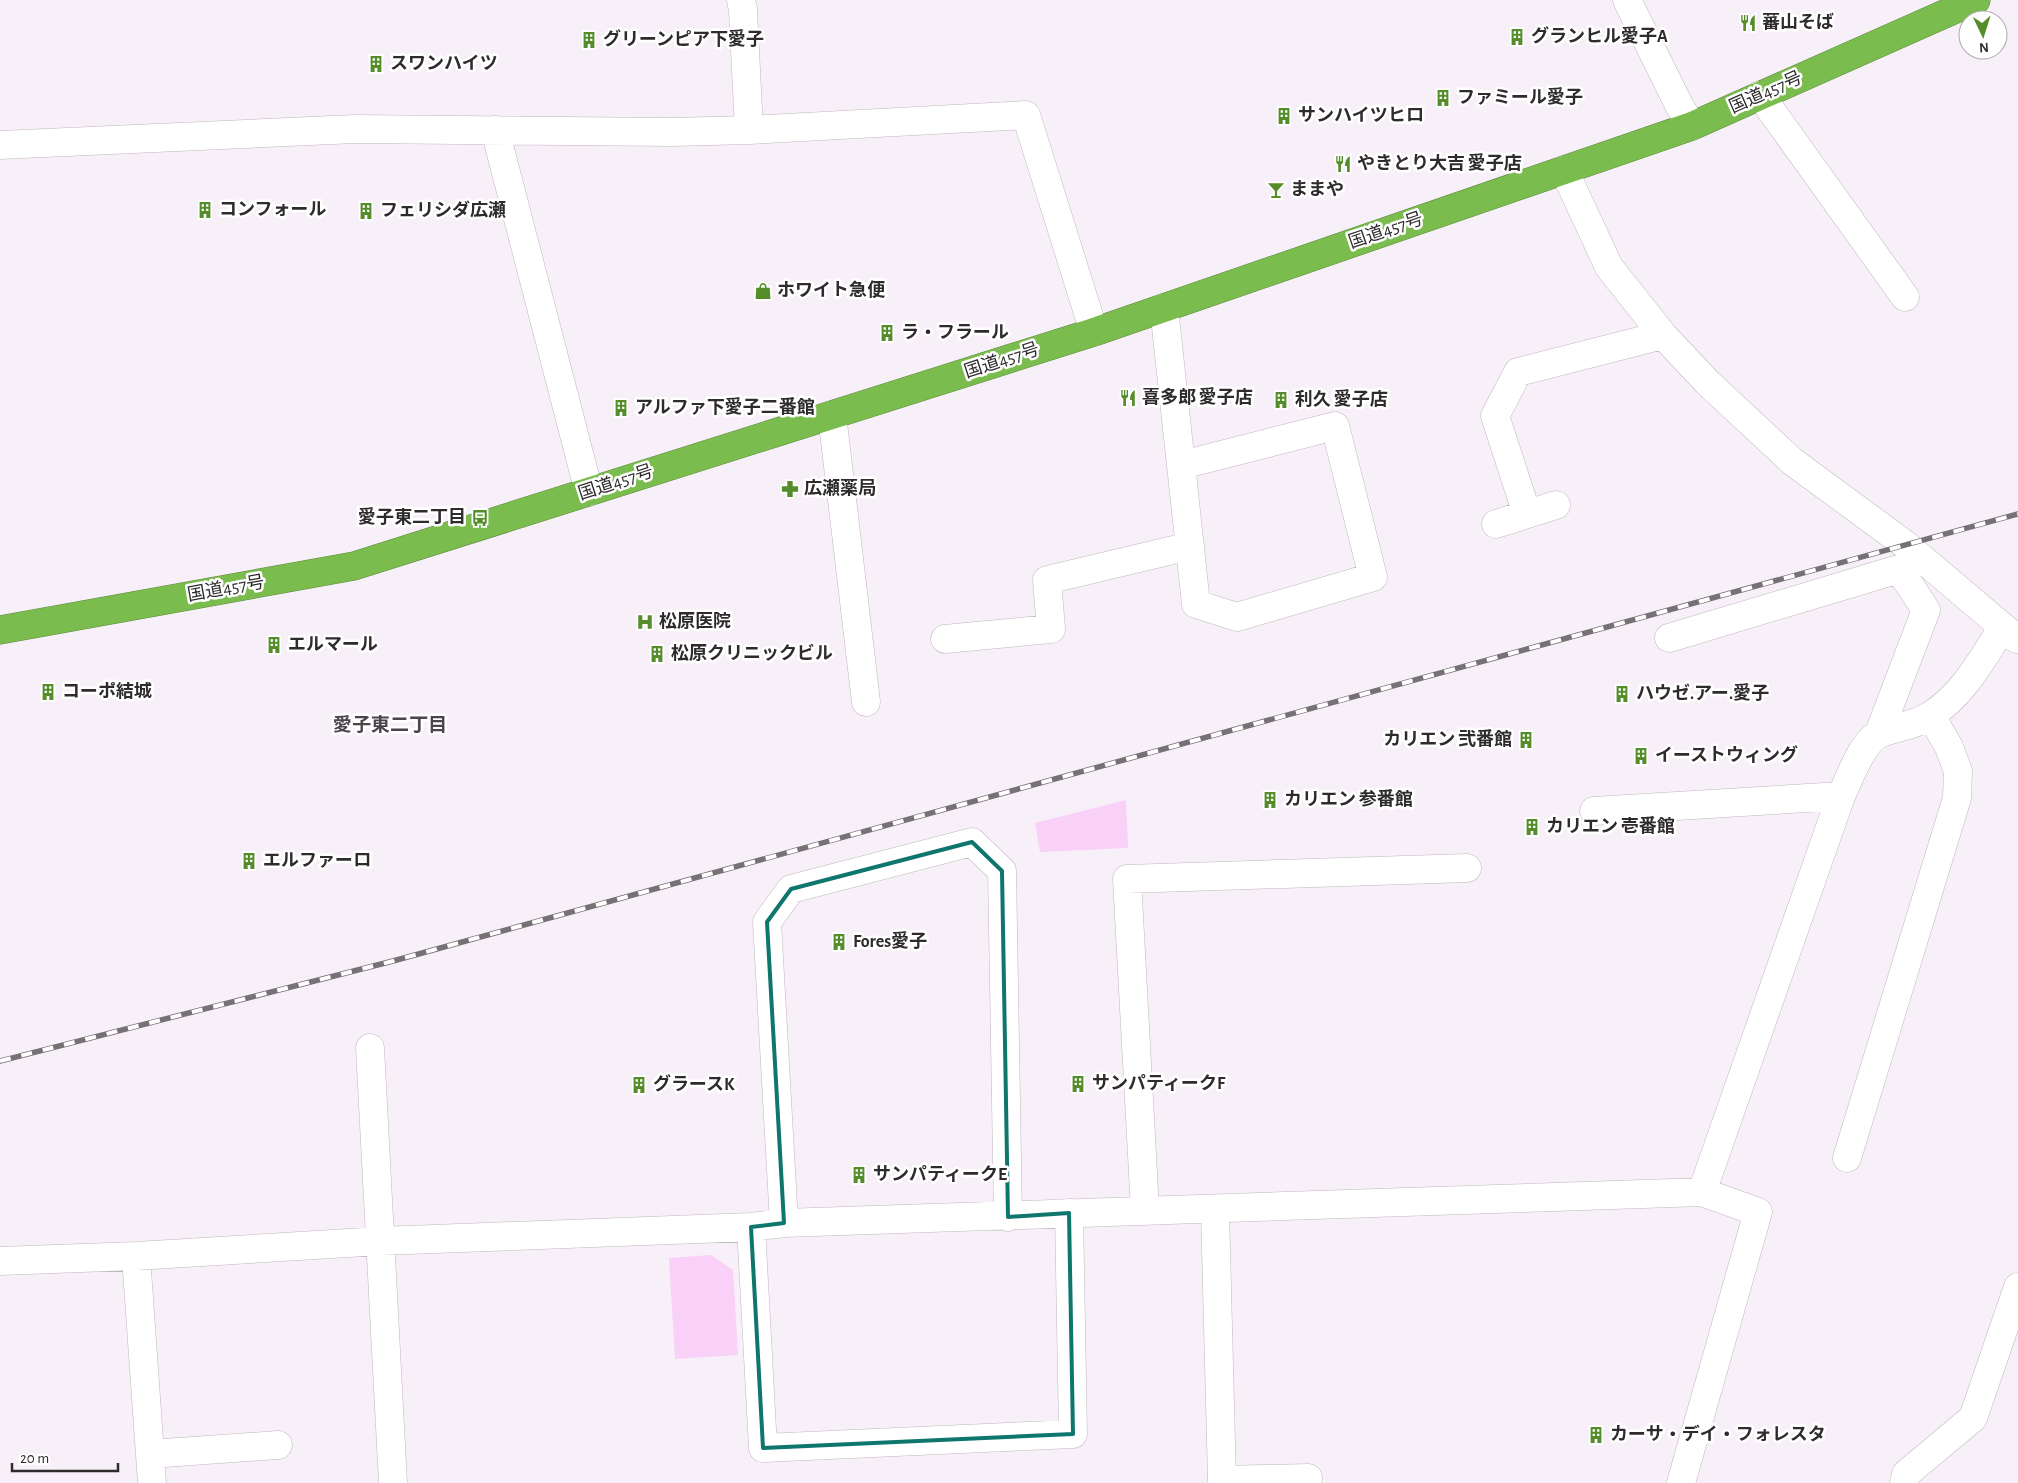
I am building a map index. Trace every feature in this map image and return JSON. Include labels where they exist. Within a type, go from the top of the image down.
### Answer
[{"type":"highway","name":"国道457号","points":[[0,630],[354,566],[1094,332],[1692,126],[1976,0]]},
{"type":"street","points":[[741,0],[749,130]]},
{"type":"street","points":[[1627,0],[1680,108],[1692,126]]},
{"type":"street","points":[[1760,95],[1905,297]]},
{"type":"street","points":[[0,145],[355,129],[672,132],[749,130],[1026,115],[1094,332]]},
{"type":"street","points":[[495,130],[589,492]]},
{"type":"street","points":[[1564,170],[1609,267],[1663,335],[1708,383],[1793,462],[1906,545],[2010,634],[1962,689],[1931,716],[1903,727],[1879,733]]},
{"type":"street","points":[[1164,308],[1196,604],[1236,617],[1373,577],[1335,426],[1182,466]]},
{"type":"street","points":[[1527,514],[1496,416],[1518,372],[1663,335]]},
{"type":"street","points":[[832,415],[866,702]]},
{"type":"street","points":[[1496,524],[1556,505]]},
{"type":"street","points":[[946,639],[1051,629],[1047,580],[1190,546]]},
{"type":"street","points":[[1670,638],[1899,569],[1926,610],[1879,733],[1864,748],[1841,796],[1702,1192]]},
{"type":"street","points":[[1847,1158],[1958,798],[1958,771],[1949,747],[1931,716]]},
{"type":"street","points":[[1594,811],[1841,796]]},
{"type":"street","points":[[784,1223],[767,922],[791,889],[972,842],[1002,871],[1008,1216]]},
{"type":"street","points":[[1145,1210],[1127,879],[1467,868]]},
{"type":"street","points":[[370,1048],[393,1483]]},
{"type":"street","points":[[0,1262],[381,1241],[751,1227],[784,1223],[1145,1210],[1215,1210],[1702,1192],[1758,1212],[1681,1483]]},
{"type":"street","points":[[1215,1210],[1222,1481],[1308,1478]]},
{"type":"street","points":[[751,1227],[763,1448],[1073,1434],[1069,1213]]},
{"type":"street","points":[[136,1256],[152,1483]]},
{"type":"street","points":[[1904,1483],[1906,1474],[1973,1418],[2018,1288]]},
{"type":"street","points":[[150,1454],[278,1445]]},
{"type":"highlighted area","points":[[972,842],[1002,871],[1008,1217],[1069,1213],[1073,1434],[763,1448],[751,1227],[784,1223],[767,922],[791,889]]},
{"type":"shaded area","points":[[1126,800],[1128,848],[1040,852],[1035,823]]},
{"type":"shaded area","points":[[711,1255],[733,1270],[738,1355],[675,1359],[669,1258]]},
{"type":"railway","points":[[0,1061],[393,961],[2018,514]]},
{"type":"place","name":"蕃山そば","points":[[1748,23]]},
{"type":"place","name":"グランヒル愛子A","points":[[1517,37]]},
{"type":"place","name":"グリーンピア下愛子","points":[[589,40]]},
{"type":"place","name":"スワンハイツ","points":[[376,64]]},
{"type":"place","name":"ファミール愛子","points":[[1443,98]]},
{"type":"place","name":"サンハイツヒロ","points":[[1284,116]]},
{"type":"place","name":"やきとり大吉 愛子店","points":[[1343,164]]},
{"type":"place","name":"ままや","points":[[1276,190]]},
{"type":"place","name":"コンフォール","points":[[205,210]]},
{"type":"place","name":"フェリシダ広瀬","points":[[366,211]]},
{"type":"place","name":"ホワイト急便","points":[[763,291]]},
{"type":"place","name":"ラ・フラール","points":[[887,333]]},
{"type":"place","name":"喜多郎 愛子店","points":[[1128,398]]},
{"type":"place","name":"利久 愛子店","points":[[1281,400]]},
{"type":"place","name":"アルファ下愛子二番館","points":[[621,408]]},
{"type":"place","name":"広瀬薬局","points":[[790,489]]},
{"type":"place","name":"愛子東二丁目","points":[[480,518]]},
{"type":"place","name":"松原医院","points":[[645,622]]},
{"type":"place","name":"エルマール","points":[[274,645]]},
{"type":"place","name":"松原クリニックビル","points":[[657,654]]},
{"type":"place","name":"コーポ結城","points":[[48,692]]},
{"type":"place","name":"ハウゼ.アー.愛子","points":[[1622,694]]},
{"type":"place","name":"カリエン 弐番館","points":[[1526,740]]},
{"type":"place","name":"イーストウィング","points":[[1641,756]]},
{"type":"place","name":"カリエン 参番館","points":[[1270,800]]},
{"type":"place","name":"カリエン 壱番館","points":[[1532,827]]},
{"type":"place","name":"エルファーロ","points":[[249,861]]},
{"type":"place","name":"Fores愛子","points":[[839,942]]},
{"type":"place","name":"サンパティークF","points":[[1078,1084]]},
{"type":"place","name":"グラースK","points":[[639,1085]]},
{"type":"place","name":"サンパティークE","points":[[859,1175]]},
{"type":"place","name":"カーサ・デイ・フォレスタ","points":[[1596,1435]]},
{"type":"district","name":"愛子東二丁目","points":[[390,725]]}]
